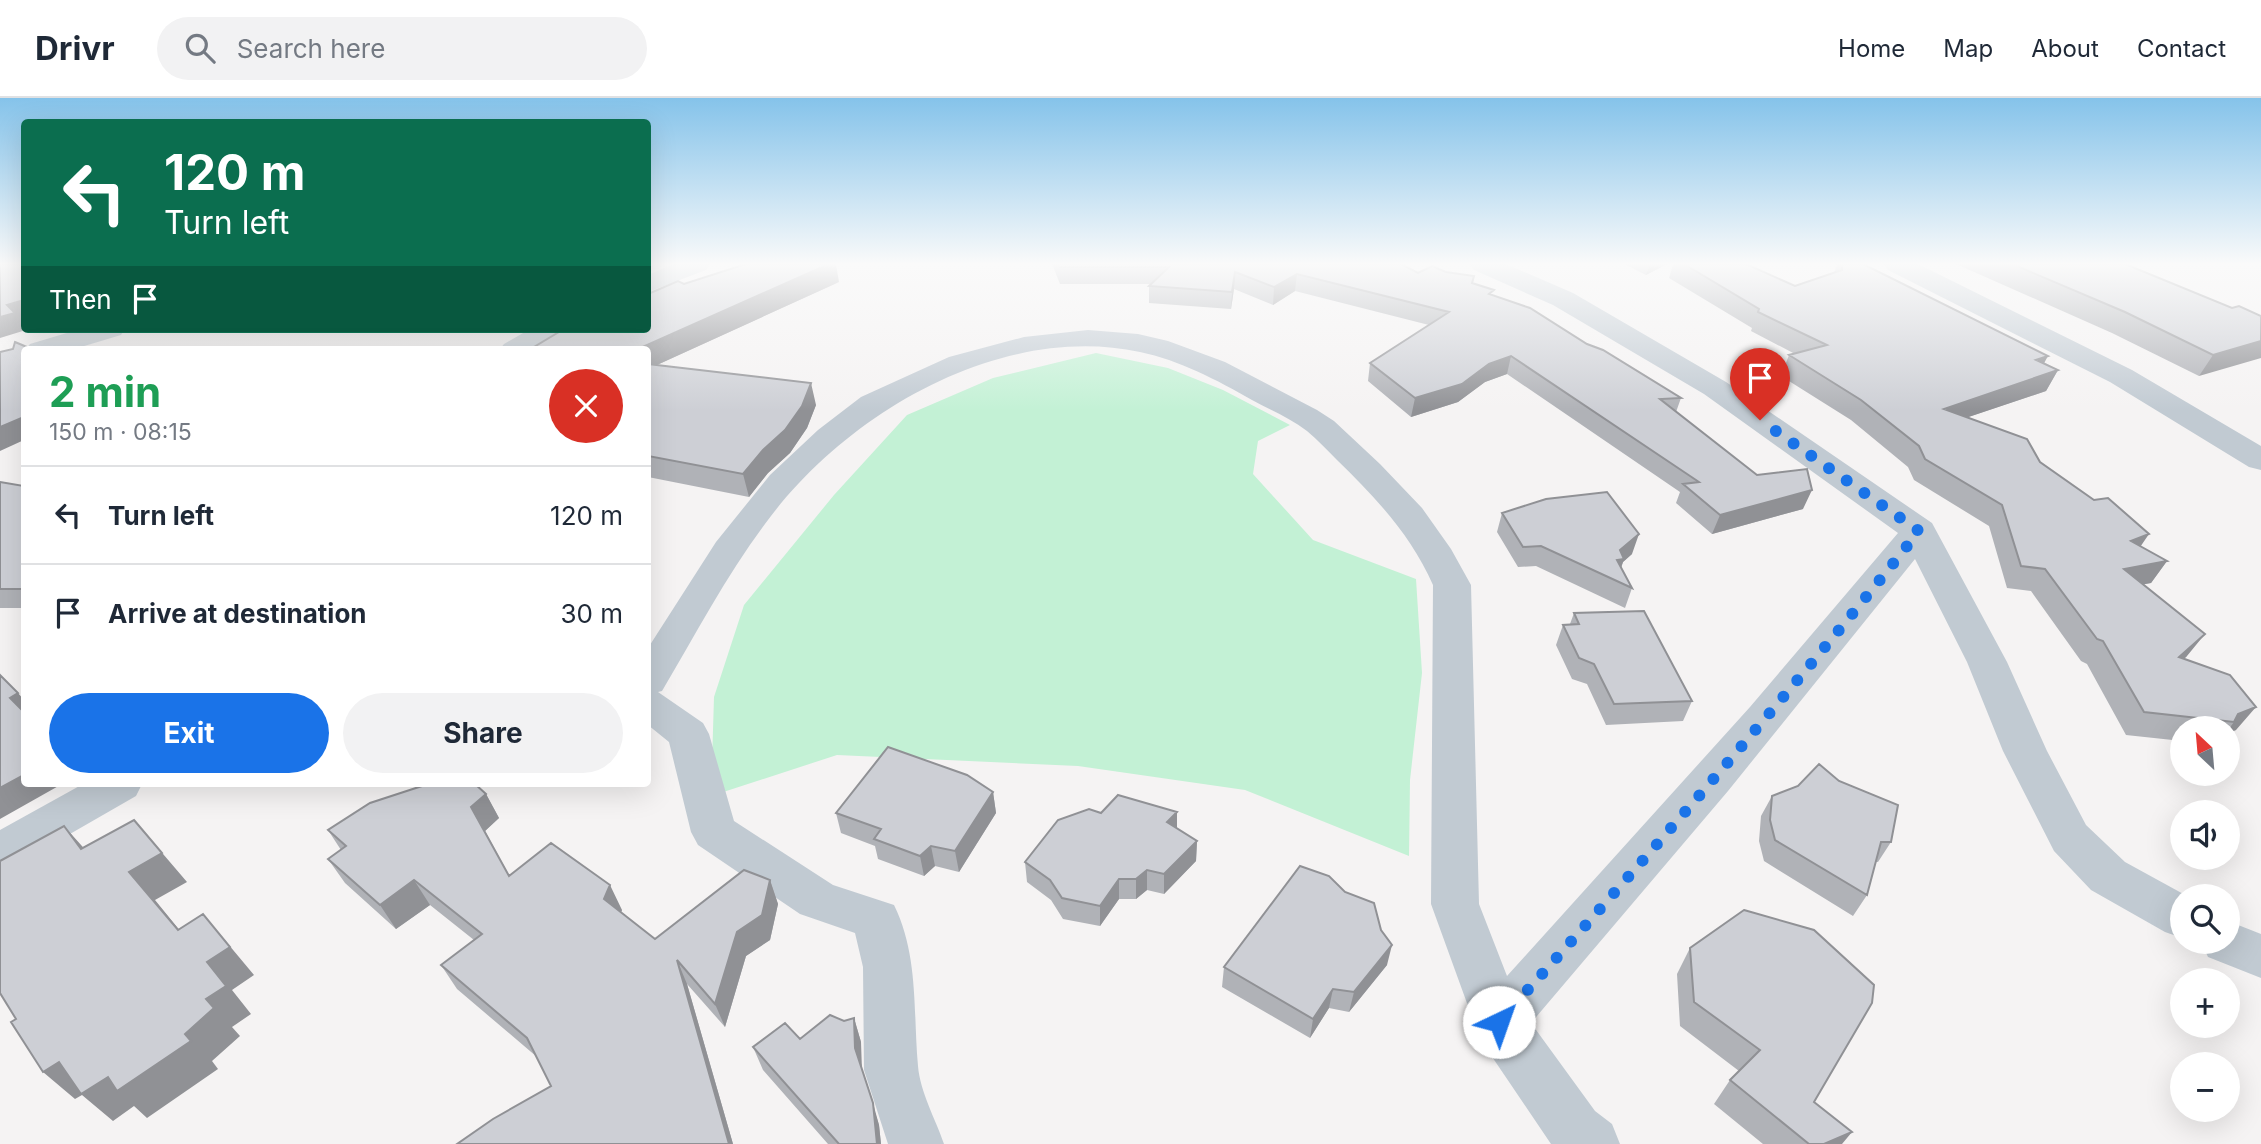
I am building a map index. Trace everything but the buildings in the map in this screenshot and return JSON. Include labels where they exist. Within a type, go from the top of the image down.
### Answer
[{"type":"street","points":[[1587,313],[1715,388],[1919,531],[1987,662],[2025,751],[2070,838],[2108,876],[2170,910]]},
{"type":"street","points":[[1995,313],[2121,376],[2261,460]]},
{"type":"street","points":[[54,346],[97,333]]},
{"type":"street","points":[[521,346],[544,333]]},
{"type":"street","points":[[651,676],[722,561],[761,506],[820,447],[870,405],[938,372],[1006,350],[1061,339],[1122,340],[1185,357],[1250,387],[1317,423],[1406,510],[1440,557],[1452,585],[1455,904],[1499,1022],[1576,1130],[1592,1144]]},
{"type":"street","points":[[1499,1022],[1655,848],[1756,730],[1831,642],[1919,531]]},
{"type":"street","points":[[651,706],[688,734],[714,832],[817,900],[877,919],[888,967],[891,1070],[916,1144]]},
{"type":"street","points":[[0,852],[115,787]]},
{"type":"street","points":[[2240,948],[2261,956]]},
{"type":"green space","points":[[1096,353],[1168,368],[1223,390],[1290,425],[1258,441],[1253,474],[1313,540],[1416,579],[1422,673],[1410,780],[1409,856],[1245,790],[1078,766],[837,755],[711,796],[714,697],[744,605],[834,495],[907,415],[993,378]]},
{"type":"route","points":[[1499,1022],[1655,848],[1756,730],[1831,642],[1919,531],[1760,420]]}]
